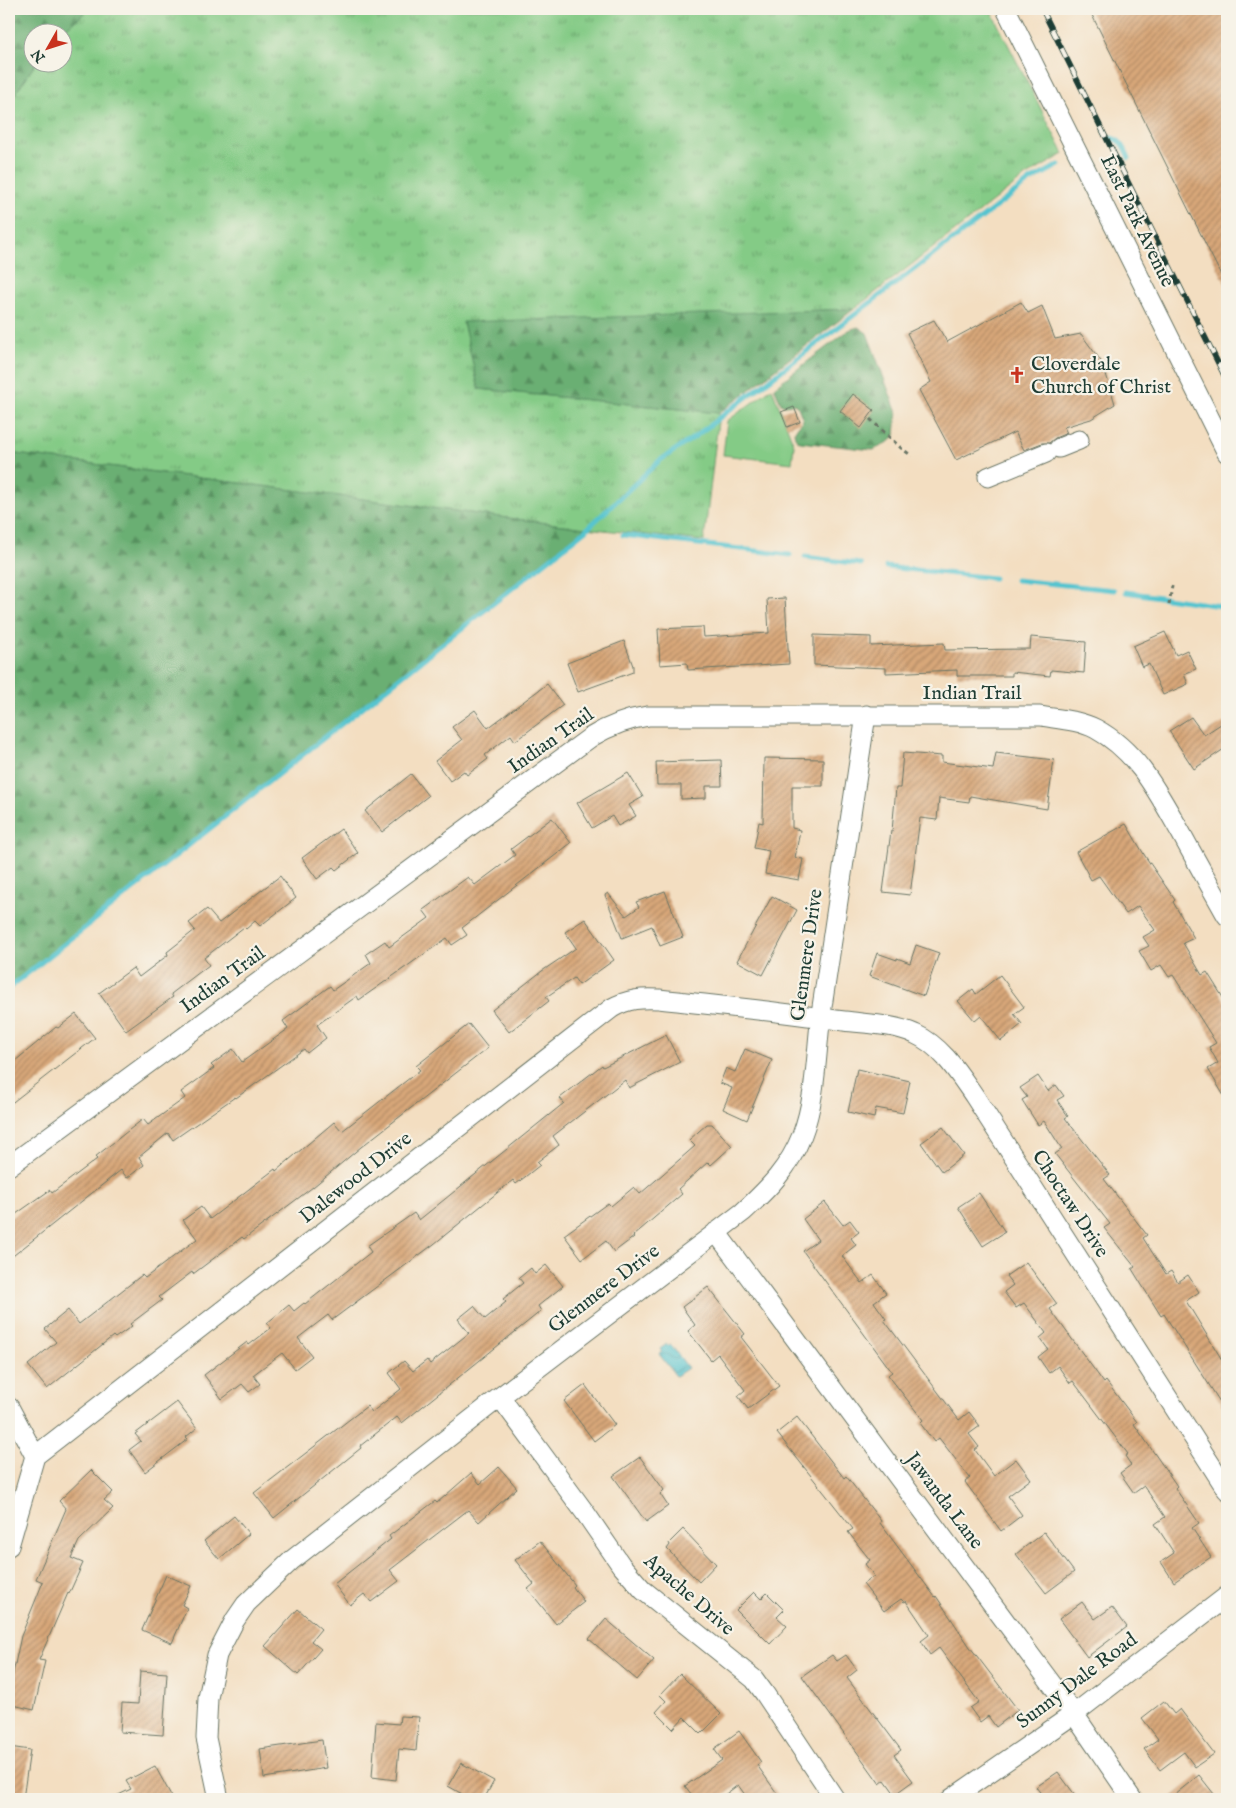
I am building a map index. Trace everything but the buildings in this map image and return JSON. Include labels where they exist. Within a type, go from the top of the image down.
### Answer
[{"type":"street","name":"East Park Avenue","points":[[1006,9],[1227,453]]},
{"type":"street","points":[[988,477],[1079,440]]},
{"type":"street","name":"Glenmere Drive","points":[[219,1799],[206,1738],[208,1698],[217,1655],[235,1620],[251,1599],[292,1560],[500,1397],[743,1212],[769,1188],[789,1162],[802,1133],[810,1104],[820,1017],[866,715]]},
{"type":"street","name":"Indian Trail","points":[[9,1166],[591,737],[604,729],[633,718],[648,716],[1040,716],[1068,720],[1094,728],[1117,743],[1136,761],[1152,782],[1227,916]]},
{"type":"street","name":"Dalewood Drive","points":[[35,1456],[612,1008],[624,1001],[638,998],[659,998],[820,1017]]},
{"type":"street","name":"Choctaw Drive","points":[[820,1017],[891,1027],[915,1034],[937,1049],[958,1072],[1227,1490]]},
{"type":"street","name":"Jawanda Lane","points":[[716,1232],[1074,1714],[1132,1799]]},
{"type":"street","name":"Apache Drive","points":[[500,1397],[621,1565],[643,1590],[754,1679],[835,1799]]},
{"type":"street","points":[[9,1407],[35,1456],[9,1546]]},
{"type":"street","name":"Sunny Dale Road","points":[[951,1799],[1074,1714],[1227,1596]]},
{"type":"path","points":[[870,419],[912,456]]},
{"type":"path","points":[[1170,603],[1172,586]]},
{"type":"green space","points":[[9,9],[89,9],[72,23],[22,22],[22,72],[30,72],[9,103]]},
{"type":"green space","points":[[89,9],[990,9],[1064,154],[1026,176],[854,309],[463,323],[479,389],[719,413],[704,541],[585,528],[9,453],[9,103],[30,72],[72,72],[72,23]]},
{"type":"green space","points":[[854,309],[719,413],[479,389],[463,322]]},
{"type":"green space","points":[[858,327],[867,333],[897,413],[895,436],[886,444],[873,450],[800,442],[794,434],[803,420],[798,407],[794,404],[784,405],[781,403],[774,387],[849,330]]},
{"type":"green space","points":[[772,388],[794,445],[792,463],[723,455],[727,421]]},
{"type":"green space","points":[[9,453],[585,528],[9,986]]},
{"type":"water","points":[[667,1344],[668,1346],[671,1345],[688,1368],[676,1376],[659,1354],[662,1352],[660,1349]]},
{"type":"waterway","points":[[1111,138],[1120,143],[1129,158]]},
{"type":"waterway","points":[[9,988],[587,529],[659,461],[693,438],[1030,181],[1059,165]]},
{"type":"waterway","points":[[623,535],[790,555]]},
{"type":"waterway","points":[[805,557],[861,564]]},
{"type":"waterway","points":[[886,567],[994,578]]},
{"type":"waterway","points":[[1016,580],[1114,590]]},
{"type":"waterway","points":[[1126,592],[1227,607]]},
{"type":"railway","points":[[1042,9],[1227,381]]},
{"type":"place","name":"Cloverdale Church of Christ","points":[[1017,375]]}]
